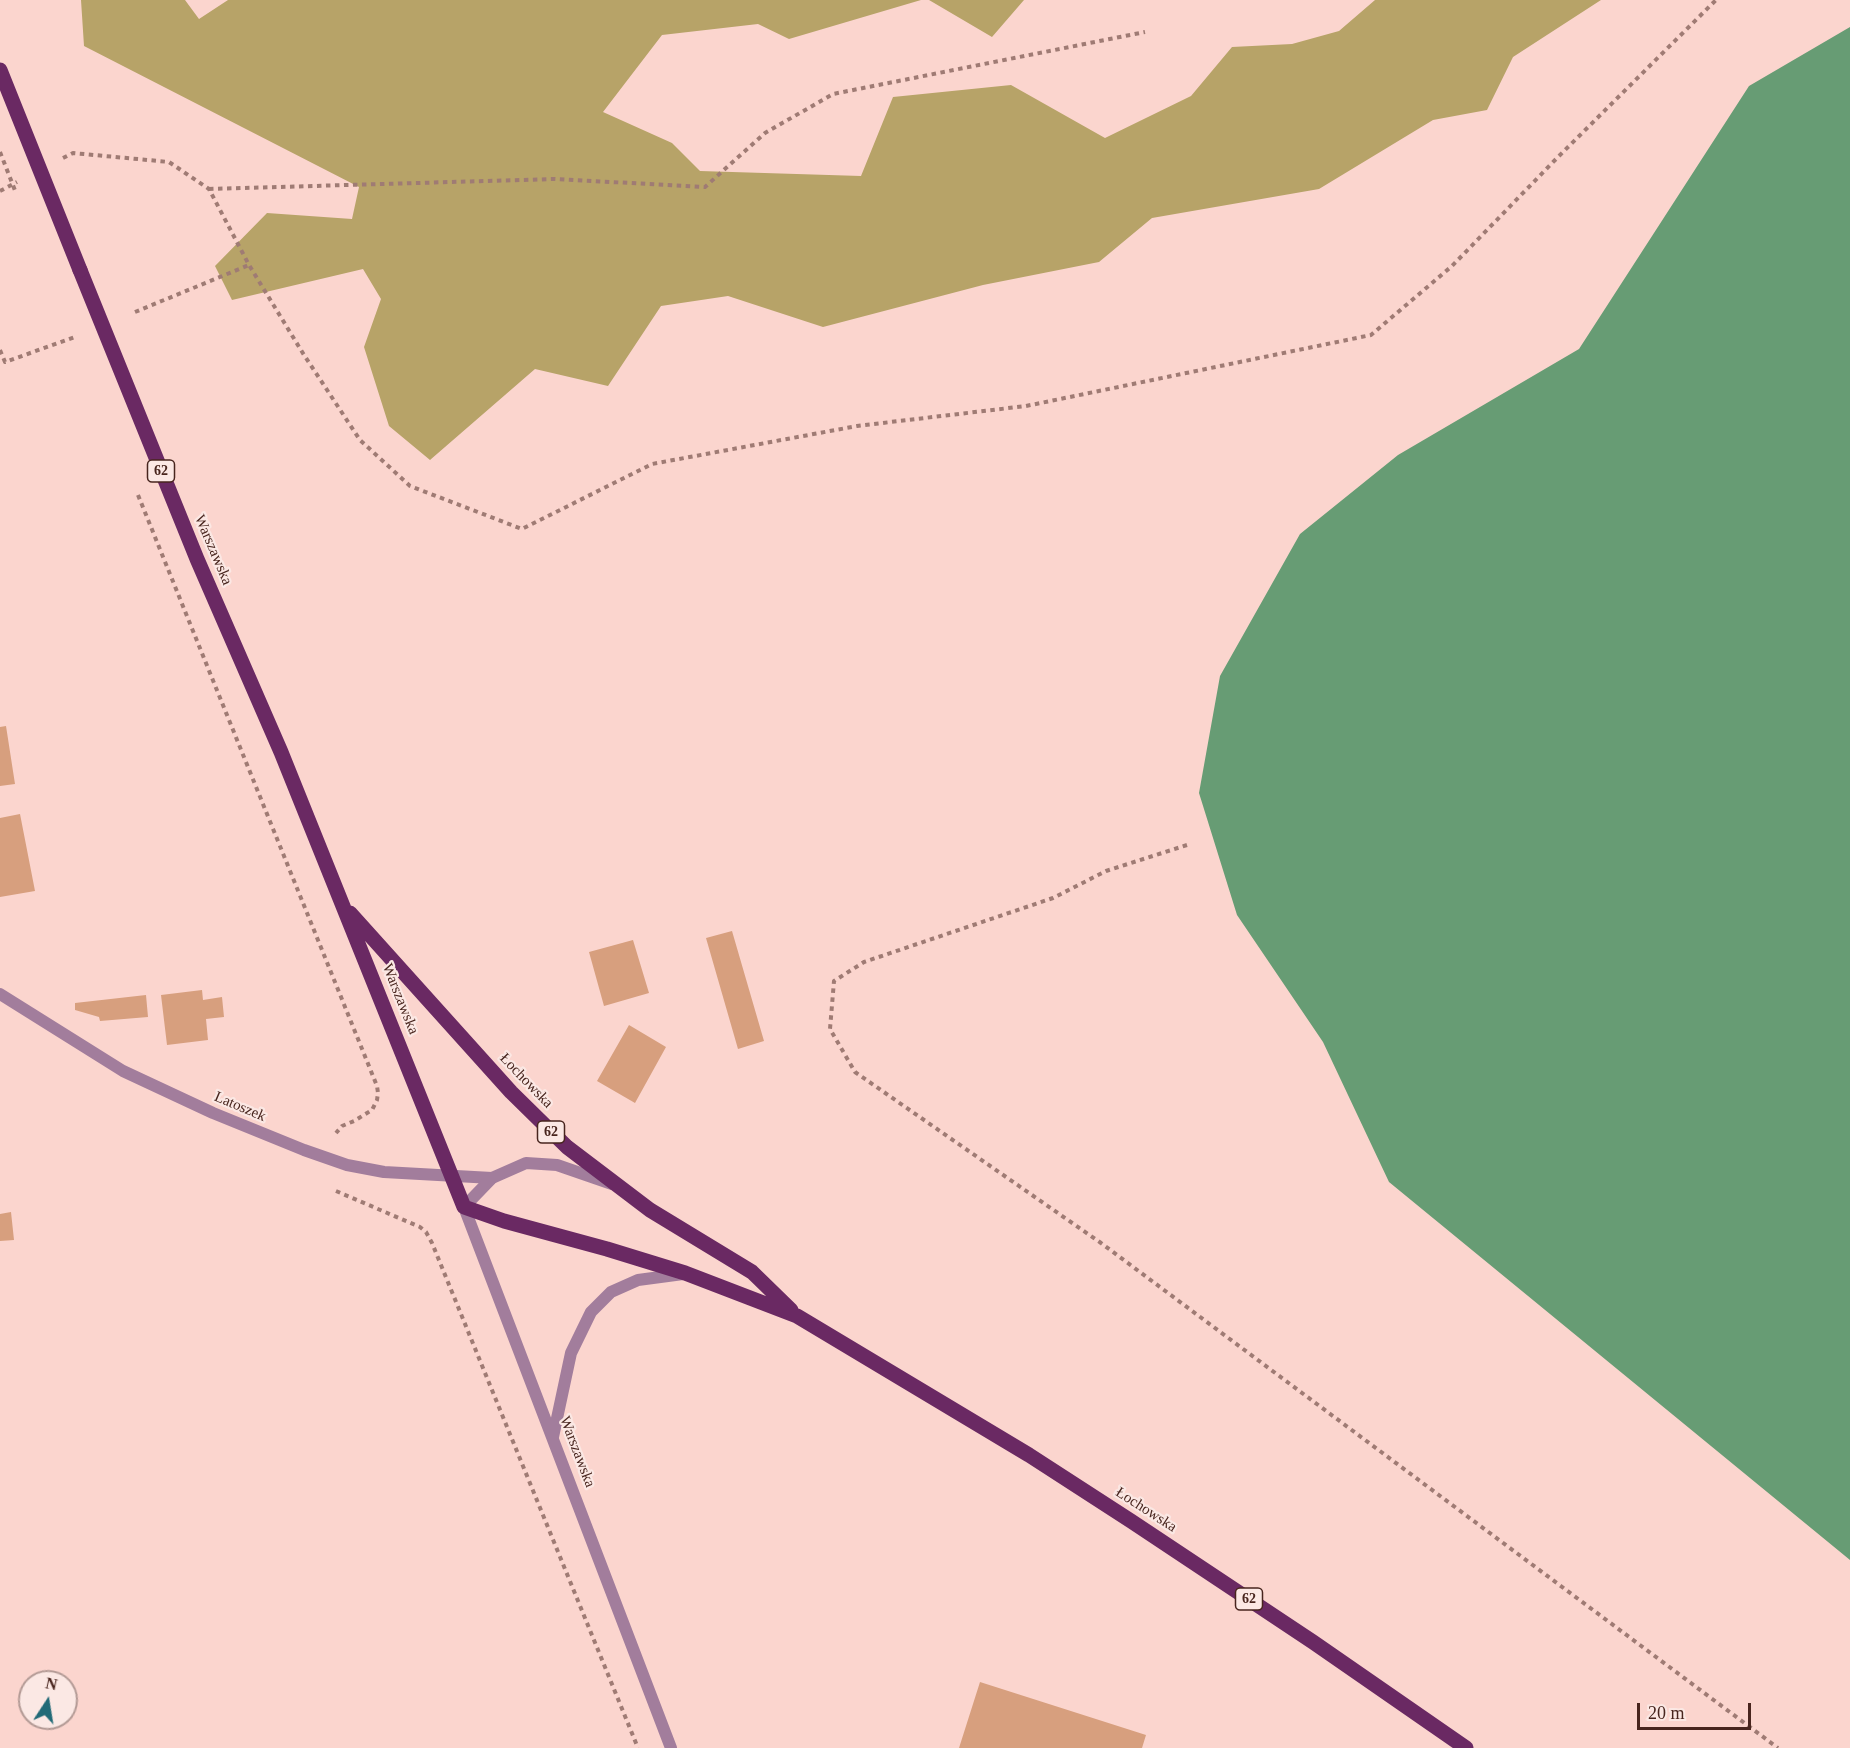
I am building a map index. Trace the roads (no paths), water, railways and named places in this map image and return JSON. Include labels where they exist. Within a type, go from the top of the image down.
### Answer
[{"type":"main road","name":"Warszawska","points":[[0,70],[197,559],[281,753],[464,1207]]},
{"type":"main road","name":"Łochowska","points":[[343,905],[511,1092],[567,1147],[614,1185],[650,1210],[752,1272],[797,1316]]},
{"type":"main road","name":"Łochowska","points":[[464,1207],[504,1221],[685,1273],[797,1316],[1029,1455],[1313,1642],[1466,1748]]},
{"type":"street","name":"Latoszek","points":[[0,993],[123,1071],[213,1113],[326,1158],[347,1165],[384,1172],[492,1178]]},
{"type":"street","points":[[464,1207],[492,1178],[526,1163],[557,1165],[614,1185]]},
{"type":"street","name":"Warszawska","points":[[464,1207],[671,1748]]},
{"type":"street","points":[[553,1438],[571,1353],[591,1312],[611,1292],[639,1280],[685,1273]]}]
